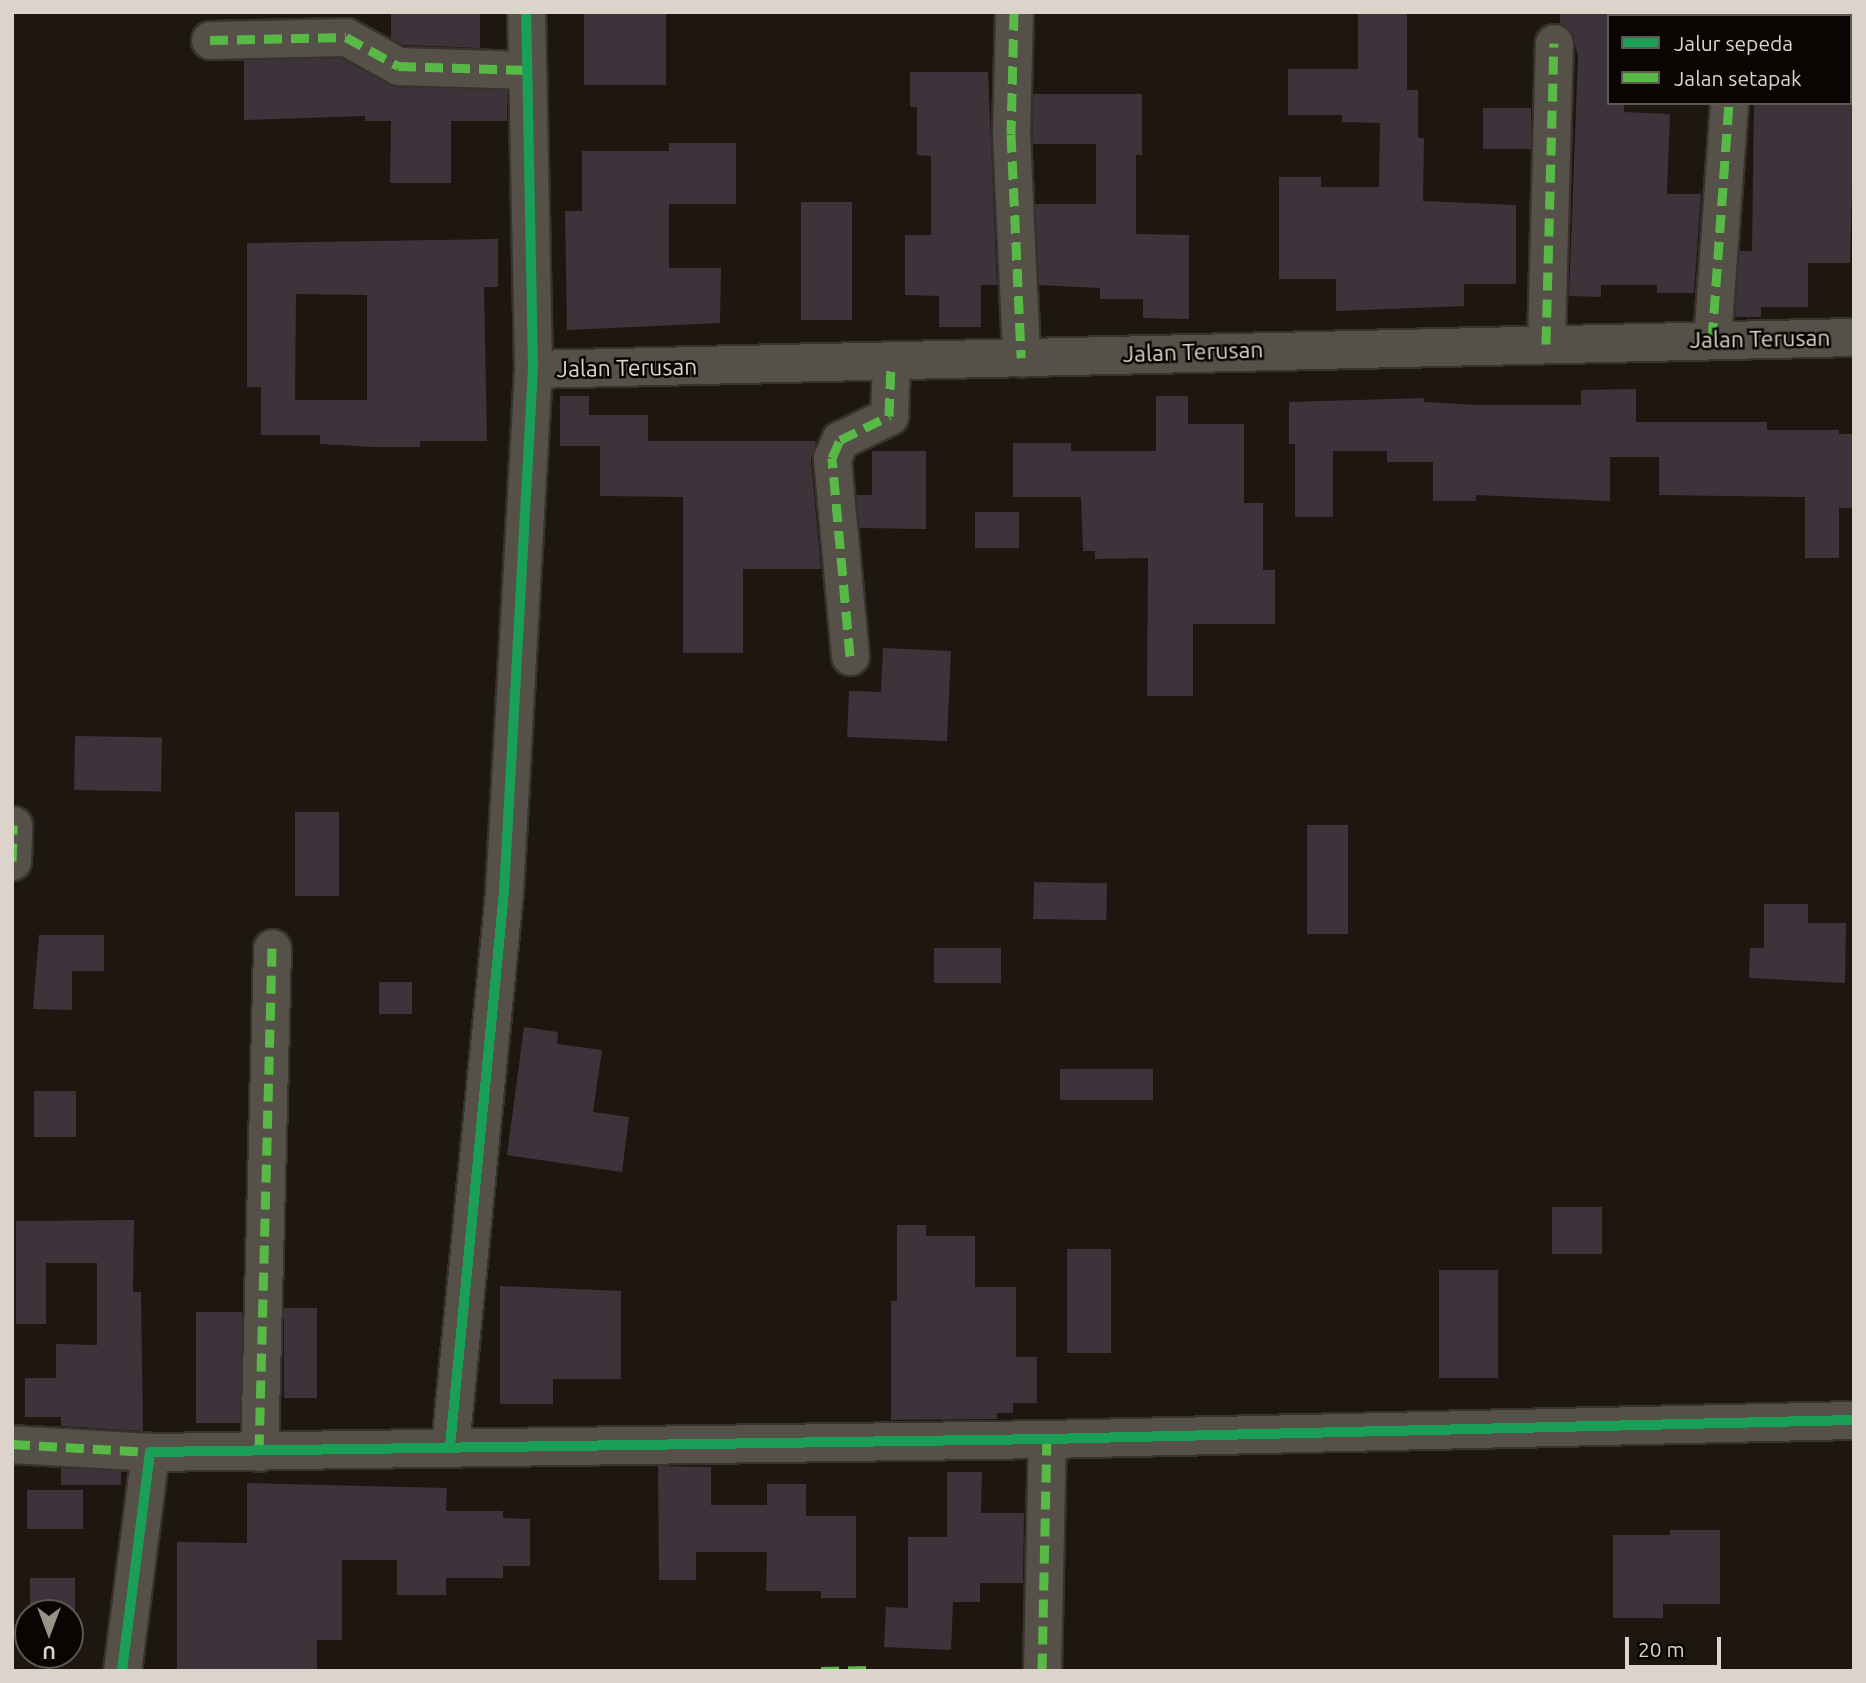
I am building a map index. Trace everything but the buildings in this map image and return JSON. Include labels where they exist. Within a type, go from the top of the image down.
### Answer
[{"type":"street","points":[[450,1446],[504,892],[533,369],[526,12]]},
{"type":"street","points":[[1014,12],[1011,134],[1021,358]]},
{"type":"street","points":[[210,40],[346,37],[398,66],[526,70]]},
{"type":"street","points":[[1546,344],[1554,43]]},
{"type":"street","points":[[1712,340],[1729,105]]},
{"type":"street","name":"Jalan Terusan","points":[[533,369],[891,363],[1854,337]]},
{"type":"street","points":[[850,656],[832,458],[840,440],[889,416],[891,363]]},
{"type":"street","points":[[12,862],[13,825]]},
{"type":"street","points":[[259,1452],[272,948]]},
{"type":"street","points":[[12,1444],[150,1452],[259,1452],[450,1446],[1046,1439],[1854,1420]]},
{"type":"street","points":[[1042,1671],[1046,1439]]},
{"type":"street","points":[[122,1671],[150,1452]]},
{"type":"marked path","points":[[1014,12],[1011,134],[1021,358]]},
{"type":"marked path","points":[[210,40],[346,37],[398,66],[526,70]]},
{"type":"marked path","points":[[1546,344],[1554,43]]},
{"type":"marked path","points":[[1712,340],[1729,105]]},
{"type":"marked path","points":[[850,656],[832,458],[840,440],[889,416],[891,363]]},
{"type":"marked path","points":[[12,861],[13,825]]},
{"type":"marked path","points":[[259,1452],[272,948]]},
{"type":"marked path","points":[[1042,1671],[1047,1439]]},
{"type":"marked path","points":[[12,1444],[150,1452]]},
{"type":"marked path","points":[[821,1671],[869,1670]]},
{"type":"cycle path","points":[[450,1446],[504,892],[533,369],[526,12]]},
{"type":"cycle path","points":[[122,1671],[150,1452],[1047,1439],[1854,1420]]}]
